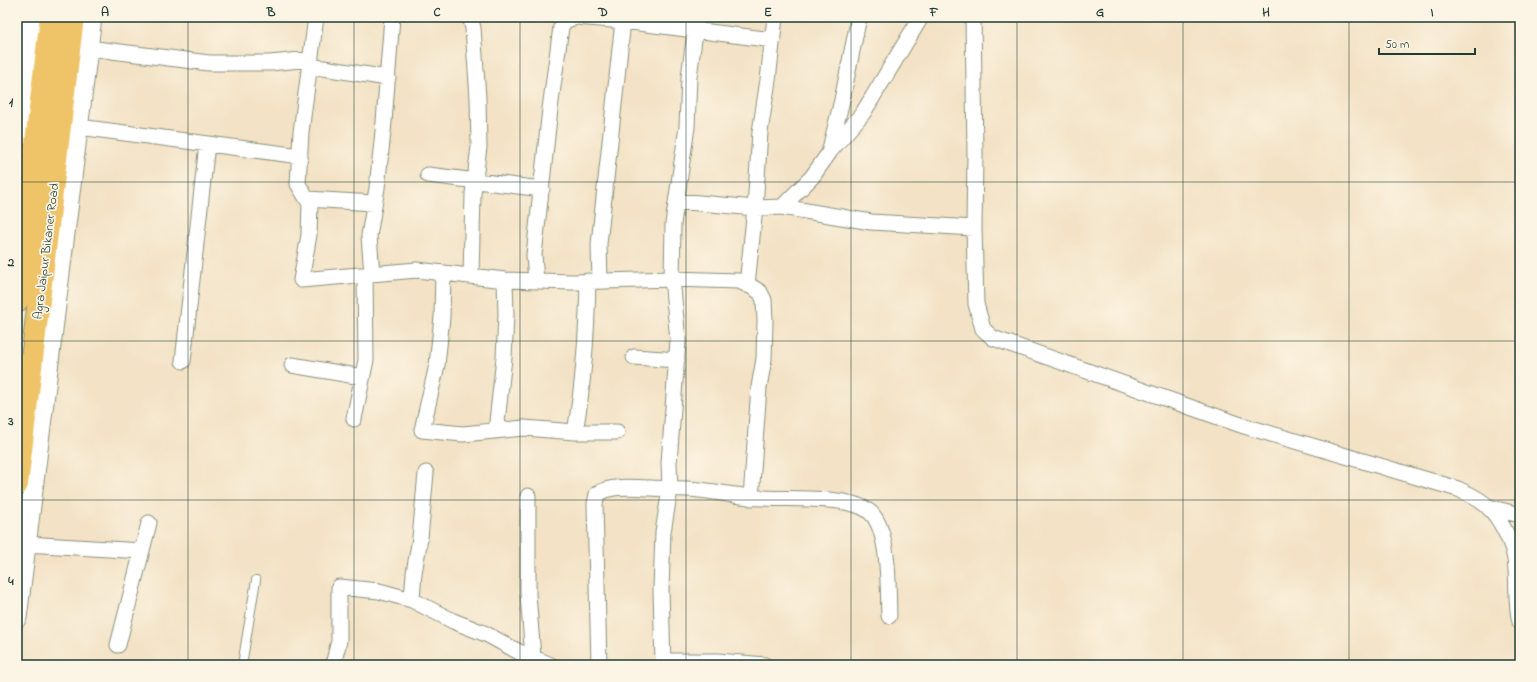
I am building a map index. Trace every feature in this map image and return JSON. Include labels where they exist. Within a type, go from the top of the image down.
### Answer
[{"type":"highway","name":"Agra Jaipur Bikaner Road","points":[[17,301],[51,17]]},
{"type":"highway","name":"Agra Jaipur Bikaner Road","points":[[17,484],[73,17]]},
{"type":"street","points":[[17,138],[22,60],[31,17]]},
{"type":"street","points":[[17,618],[92,17]]},
{"type":"street","points":[[316,17],[301,132],[298,184],[310,204],[309,235],[301,280],[417,270],[505,280],[739,281],[760,292],[764,300],[764,359],[759,387],[751,498]]},
{"type":"street","points":[[354,419],[366,360],[369,236],[384,122],[392,17]]},
{"type":"street","points":[[470,17],[478,98],[479,147],[473,194],[471,276]]},
{"type":"street","points":[[536,281],[534,255],[550,109],[561,27],[566,20],[577,17],[623,21],[696,24],[773,40]]},
{"type":"street","points":[[747,285],[755,208],[760,132],[775,17]]},
{"type":"street","points":[[829,153],[842,100],[858,17]]},
{"type":"street","points":[[782,207],[812,177],[829,153],[863,113],[921,17]]},
{"type":"street","points":[[972,17],[976,304],[984,329],[993,338],[1241,425],[1458,489],[1474,496],[1488,507],[1516,546],[1515,560],[1520,622]]},
{"type":"street","points":[[575,432],[581,397],[588,317],[599,244],[623,21]]},
{"type":"street","points":[[696,24],[689,77],[687,127],[673,224],[672,280],[678,340],[669,463],[670,489],[663,546],[661,590],[663,663],[718,661],[765,665]]},
{"type":"street","points":[[88,48],[209,63],[310,63],[388,78]]},
{"type":"street","points":[[78,127],[300,156]]},
{"type":"street","points":[[183,361],[207,144]]},
{"type":"street","points":[[428,175],[542,189]]},
{"type":"street","points":[[307,199],[374,203]]},
{"type":"street","points":[[677,202],[755,208],[782,207],[871,222],[974,228]]},
{"type":"street","points":[[443,273],[442,317],[437,365],[422,430],[464,434],[524,428],[575,432],[617,432]]},
{"type":"street","points":[[496,431],[504,358],[506,315],[505,280]]},
{"type":"street","points":[[634,357],[677,360]]},
{"type":"street","points":[[292,365],[362,377]]},
{"type":"street","points":[[412,600],[426,473]]},
{"type":"street","points":[[599,665],[595,504],[597,494],[604,489],[621,487],[697,490],[751,498],[833,501],[859,506],[871,513],[880,527],[886,550],[889,616]]},
{"type":"street","points":[[528,496],[528,594],[533,658]]},
{"type":"street","points":[[1488,507],[1520,515]]},
{"type":"street","points":[[118,645],[149,523]]},
{"type":"street","points":[[26,544],[142,551]]},
{"type":"street","points":[[333,665],[339,641],[339,587],[379,591],[412,600],[453,621],[486,634],[519,652],[551,665]]},
{"type":"lane","points":[[242,665],[256,580]]}]
